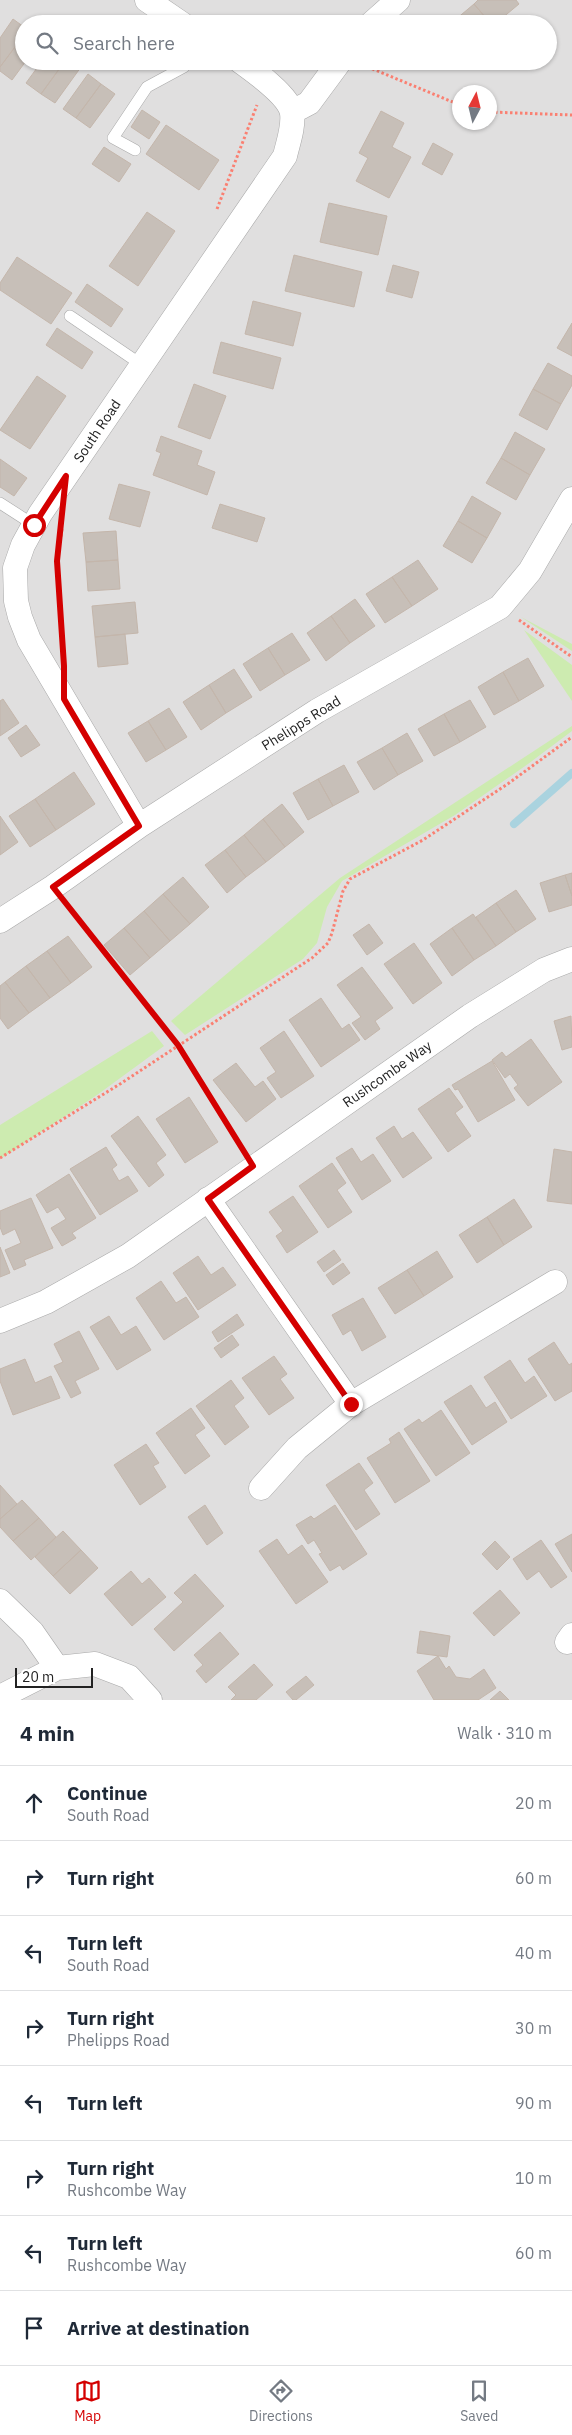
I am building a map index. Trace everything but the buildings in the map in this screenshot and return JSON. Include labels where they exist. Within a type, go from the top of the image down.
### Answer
[{"type":"street","points":[[147,0],[169,15]]},
{"type":"street","points":[[381,15],[398,0]]},
{"type":"street","points":[[252,70],[281,96],[292,112],[309,103],[343,70]]},
{"type":"street","name":"South Road","points":[[139,826],[29,640],[12,601],[15,568],[23,545],[34,525],[285,156],[292,126],[292,112]]},
{"type":"street","name":"Phelipps Road","points":[[0,921],[53,887],[139,826],[317,711],[500,607],[530,571],[572,499]]},
{"type":"street","name":"Rushcombe Way","points":[[0,1321],[46,1302],[128,1256],[253,1166],[470,1016],[544,970],[572,959]]},
{"type":"street","points":[[208,1199],[351,1404]]},
{"type":"street","points":[[261,1488],[297,1448],[351,1404],[555,1282]]},
{"type":"street","points":[[0,1601],[32,1632],[57,1668]]},
{"type":"street","points":[[0,1697],[57,1668],[95,1664],[129,1677],[150,1700]]},
{"type":"lane","points":[[135,150],[113,138],[147,87],[180,70]]},
{"type":"lane","points":[[70,316],[142,365]]},
{"type":"lane","points":[[0,503],[34,525]]},
{"type":"path","points":[[214,214],[267,82],[282,70]]},
{"type":"path","points":[[369,70],[452,101]]},
{"type":"path","points":[[497,112],[572,115]]},
{"type":"path","points":[[63,522],[57,561],[63,647]]},
{"type":"path","points":[[500,607],[572,657]]},
{"type":"path","points":[[0,1158],[120,1084],[312,958],[322,948],[332,933],[343,892],[350,879],[423,840],[509,783],[572,738]]},
{"type":"path","points":[[53,887],[178,1045],[253,1166]]},
{"type":"shaded area","points":[[0,0],[572,0],[572,1700],[0,1700]]},
{"type":"green space","points":[[521,617],[572,644],[572,651]]},
{"type":"green space","points":[[524,630],[572,665],[572,701]]},
{"type":"green space","points":[[572,726],[572,731],[455,815],[342,881],[327,907],[317,943],[303,959],[185,1035],[171,1021],[340,878]]},
{"type":"green space","points":[[152,1031],[164,1046],[97,1095],[0,1159],[0,1125]]},
{"type":"waterway","points":[[514,824],[572,773]]},
{"type":"route","points":[[34,525],[66,476],[64,512],[57,561],[64,666],[64,699],[139,826],[53,887],[178,1045],[253,1166],[208,1199],[351,1404]]}]
